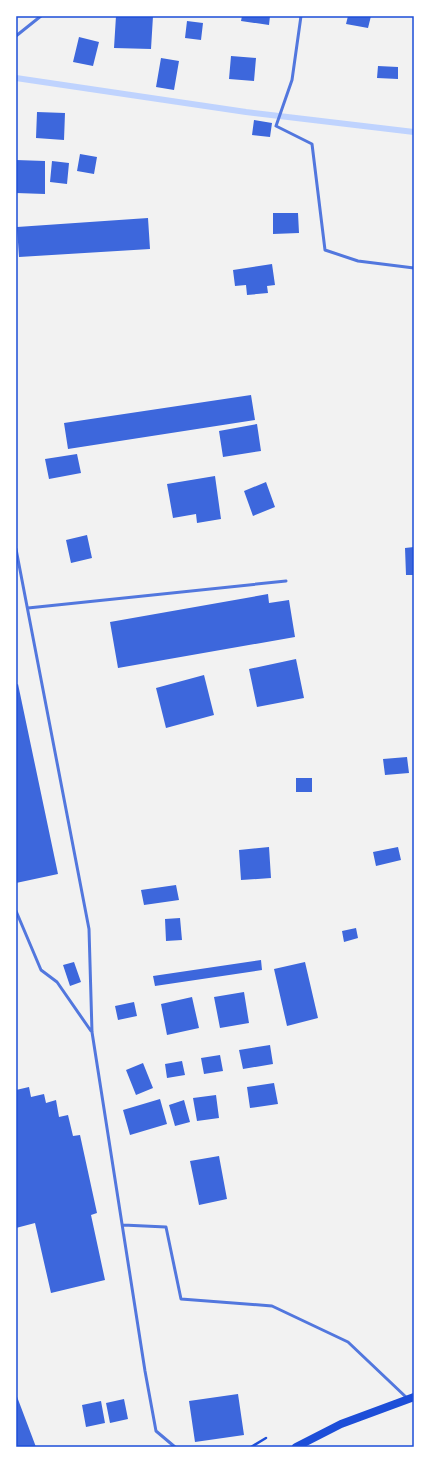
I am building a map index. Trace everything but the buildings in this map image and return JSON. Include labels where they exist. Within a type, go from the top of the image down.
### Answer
[{"type":"main road","points":[[296,1447],[341,1424],[411,1398]]},
{"type":"lane","points":[[16,36],[41,16]]},
{"type":"lane","points":[[301,16],[292,80],[276,126],[312,144],[325,250],[358,261],[414,268]]},
{"type":"lane","points":[[16,549],[89,929],[92,1032],[145,1371],[156,1431],[175,1447]]},
{"type":"lane","points":[[28,608],[286,581]]},
{"type":"lane","points":[[16,911],[41,970],[57,982],[92,1032]]},
{"type":"lane","points":[[123,1225],[166,1227],[181,1299],[272,1306],[348,1342],[411,1398]]},
{"type":"path","points":[[251,1447],[266,1438]]},
{"type":"waterway","points":[[16,78],[246,112],[414,132]]}]
